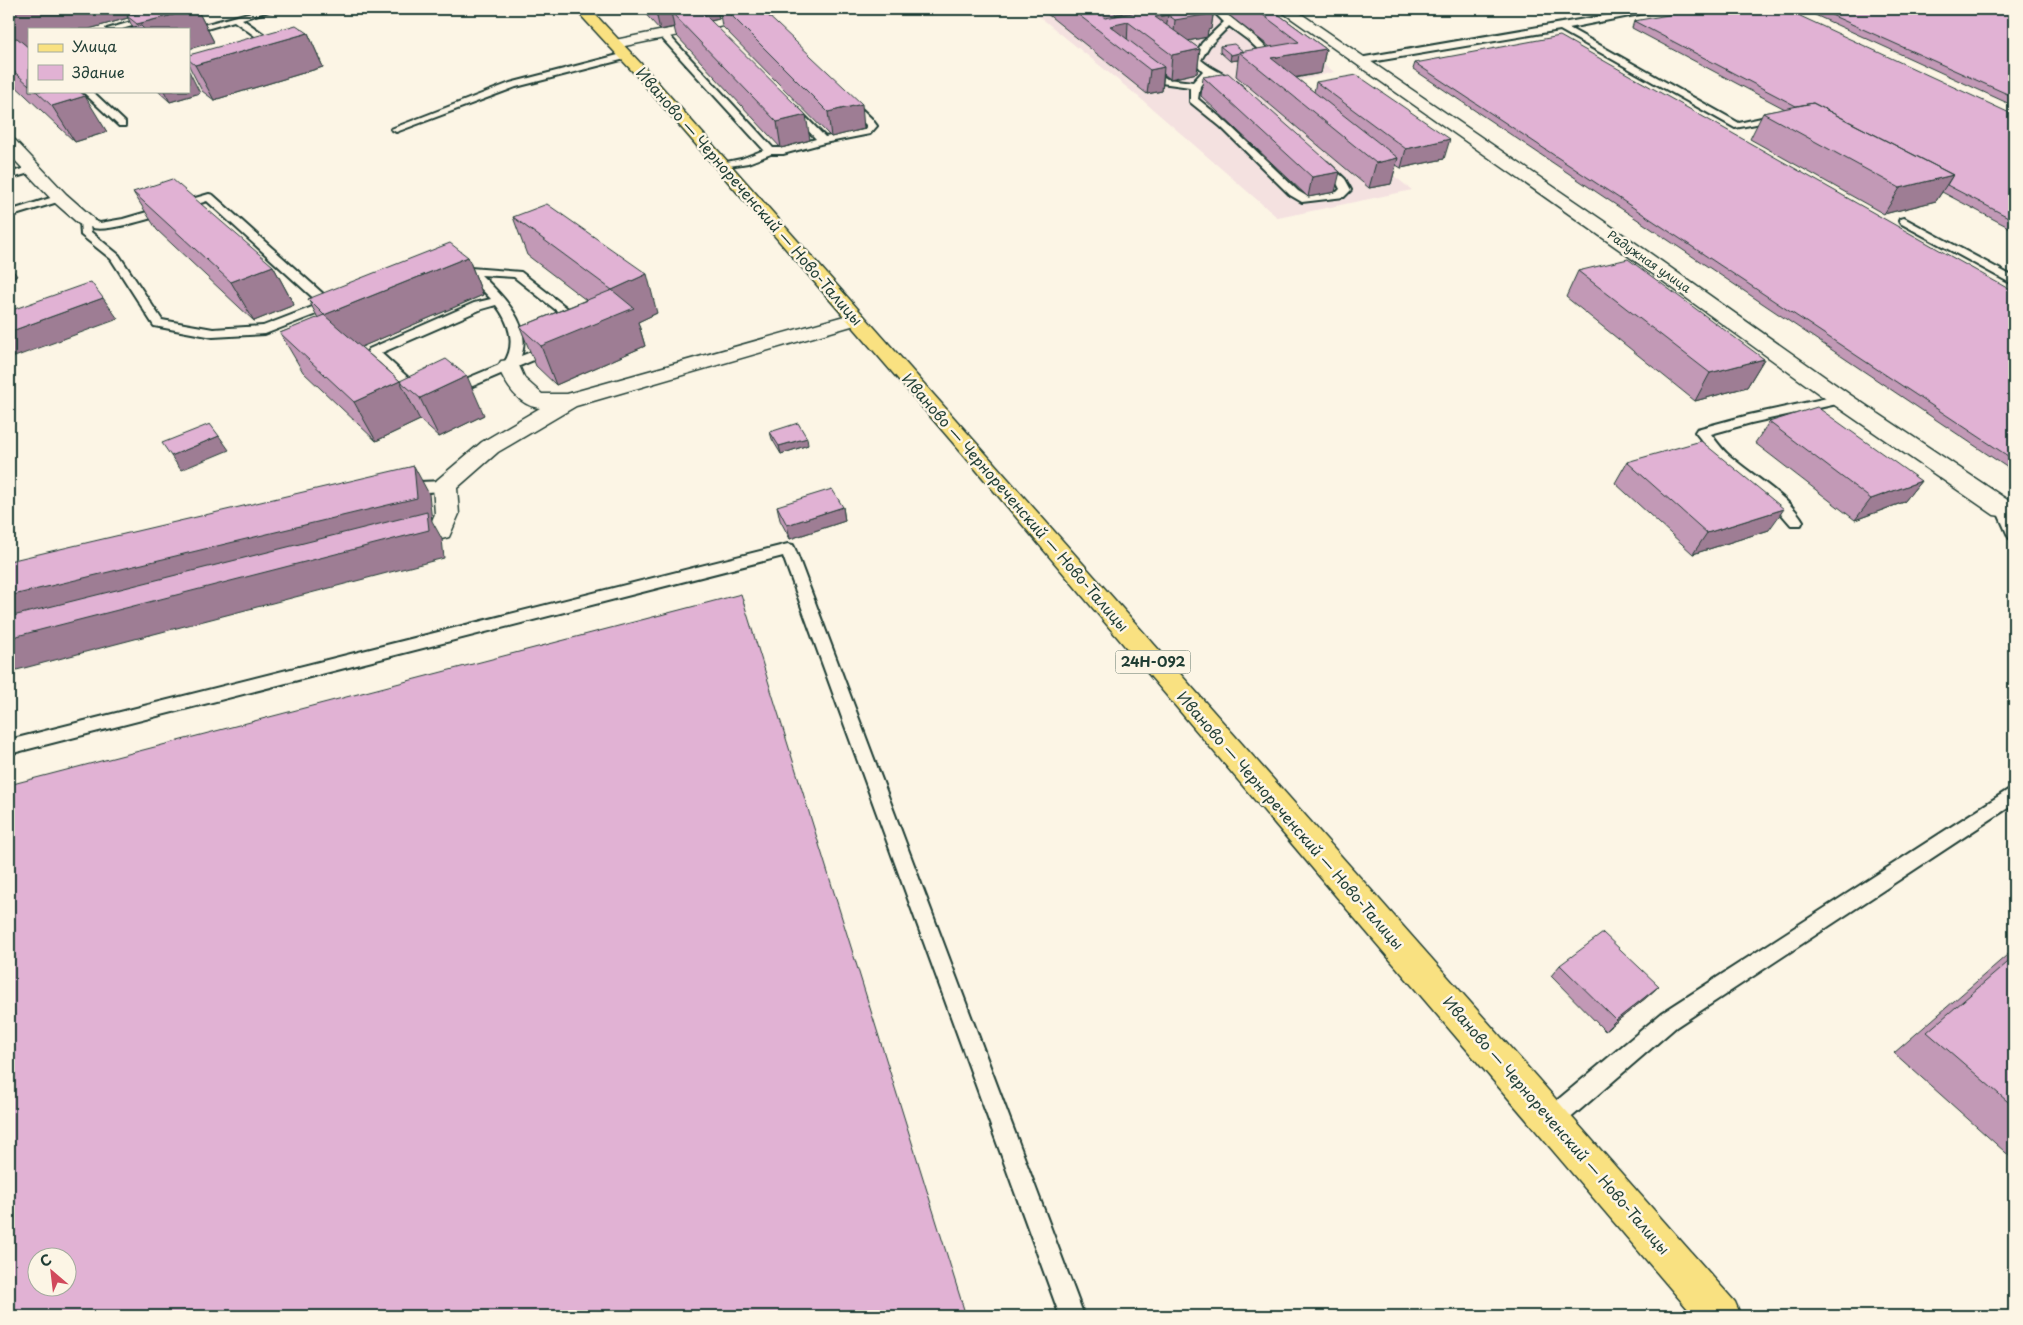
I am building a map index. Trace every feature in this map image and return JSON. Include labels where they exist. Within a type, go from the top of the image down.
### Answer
[{"type":"main road","name":"Иваново — Чернореченский — Ново-Талицы","points":[[582,9],[975,454],[1357,898],[1721,1316]]},
{"type":"street","points":[[620,50],[692,25],[715,28],[760,18],[787,9]]},
{"type":"street","name":"Радужная улица","points":[[1284,9],[1619,241],[1841,399],[2009,510]]},
{"type":"street","points":[[9,144],[60,198],[85,220]]},
{"type":"street","points":[[384,545],[440,531],[447,514],[445,486],[490,447],[568,401],[855,319]]},
{"type":"street","points":[[509,366],[515,382],[537,400],[568,401]]},
{"type":"lane","points":[[115,28],[185,9]]},
{"type":"lane","points":[[190,31],[272,9]]},
{"type":"lane","points":[[1215,9],[1280,65],[1271,66]]},
{"type":"lane","points":[[1359,61],[1655,9]]},
{"type":"lane","points":[[235,18],[257,38],[283,52]]},
{"type":"lane","points":[[1228,22],[1205,45],[1196,60],[1208,71],[1230,81],[1244,94]]},
{"type":"lane","points":[[1560,27],[1738,126],[1780,117]]},
{"type":"lane","points":[[663,34],[770,151]]},
{"type":"lane","points":[[396,129],[512,85],[620,50]]},
{"type":"lane","points":[[1137,62],[1164,82],[1195,85]]},
{"type":"lane","points":[[1208,71],[1195,85],[1193,100],[1224,125],[1294,192],[1306,200],[1340,195],[1346,190],[1341,181],[1311,154]]},
{"type":"lane","points":[[1218,76],[1236,72]]},
{"type":"lane","points":[[87,92],[122,124]]},
{"type":"lane","points":[[721,166],[744,162],[770,151],[783,151],[823,140],[867,132],[872,126],[868,120],[840,93]]},
{"type":"lane","points":[[784,99],[823,140]]},
{"type":"lane","points":[[9,176],[32,169]]},
{"type":"lane","points":[[327,304],[209,197],[124,222],[98,227],[85,220],[85,233],[115,257],[158,323],[213,333],[265,330],[327,304],[345,300]]},
{"type":"lane","points":[[9,214],[60,198]]},
{"type":"lane","points":[[1904,221],[2014,282]]},
{"type":"lane","points":[[470,271],[505,306],[514,327],[518,351],[509,366]]},
{"type":"lane","points":[[444,278],[470,271],[517,274],[590,331]]},
{"type":"lane","points":[[499,300],[478,306],[373,352],[427,401],[563,343]]},
{"type":"lane","points":[[1796,521],[1783,507],[1724,459],[1702,432],[1749,419],[1841,399]]},
{"type":"lane","points":[[390,494],[419,488],[445,486]]},
{"type":"lane","points":[[2009,510],[2014,534]]},
{"type":"lane","points":[[9,747],[788,550],[1072,1316]]},
{"type":"lane","points":[[1551,1120],[1668,1020],[2014,795]]},
{"type":"shaded area","points":[[1030,9],[1253,9],[1334,72],[1279,86],[1412,190],[1278,218],[1140,98]]},
{"type":"building","points":[[155,9],[196,9],[137,24],[127,16]]},
{"type":"building","points":[[653,9],[672,9],[656,12]]},
{"type":"building","points":[[699,9],[806,115],[777,122],[671,12]]},
{"type":"building","points":[[725,9],[761,9],[862,104],[828,112]]},
{"type":"building","points":[[1071,9],[1092,9],[1105,18],[1154,9],[1203,9],[1210,14],[1175,20],[1168,15],[1155,17],[1200,49],[1172,55],[1128,22],[1110,26],[1164,67],[1150,70]]},
{"type":"building","points":[[1109,9],[1141,9],[1116,14]]},
{"type":"building","points":[[1255,9],[1271,9],[1326,49],[1271,58],[1398,158],[1376,163],[1239,52],[1299,42]]},
{"type":"building","points":[[1702,9],[1785,9],[2014,115],[2014,220],[1947,185],[1953,175],[1813,103],[1796,106],[1634,21]]},
{"type":"building","points":[[1818,9],[1997,9],[2014,16],[2014,97]]},
{"type":"building","points":[[296,25],[308,33],[195,65],[190,61],[190,55]]},
{"type":"building","points":[[1560,36],[2014,292],[2014,460],[1415,63]]},
{"type":"building","points":[[17,38],[28,47],[28,84],[9,67],[9,40]]},
{"type":"building","points":[[1234,44],[1244,52],[1231,55],[1220,46]]},
{"type":"building","points":[[1228,73],[1340,172],[1312,177],[1203,77]]},
{"type":"building","points":[[1357,75],[1450,139],[1406,149],[1316,82]]},
{"type":"building","points":[[37,92],[80,92],[85,96],[52,106]]},
{"type":"building","points":[[1813,103],[1953,175],[1900,188],[1763,113]]},
{"type":"building","points":[[172,179],[273,266],[231,282],[133,192]]},
{"type":"building","points":[[547,204],[647,274],[612,290],[513,217]]},
{"type":"building","points":[[450,243],[468,257],[324,315],[308,299]]},
{"type":"building","points":[[1628,259],[1764,359],[1710,373],[1578,271]]},
{"type":"building","points":[[91,282],[103,298],[9,332],[9,311]]},
{"type":"building","points":[[612,290],[634,308],[541,346],[520,327]]},
{"type":"building","points":[[324,315],[400,381],[354,402],[280,333]]},
{"type":"building","points":[[446,359],[467,376],[420,398],[400,381]]},
{"type":"building","points":[[1817,407],[1921,481],[1871,499],[1769,422]]},
{"type":"building","points":[[798,423],[807,438],[779,446],[770,432]]},
{"type":"building","points":[[210,424],[219,436],[171,456],[162,443]]},
{"type":"building","points":[[1701,441],[1784,509],[1707,533],[1627,462]]},
{"type":"building","points":[[414,466],[417,498],[9,596],[9,561]]},
{"type":"building","points":[[832,489],[843,507],[787,525],[777,506]]},
{"type":"building","points":[[427,512],[429,530],[9,638],[9,617]]},
{"type":"building","points":[[741,594],[966,1316],[9,1316],[9,785]]},
{"type":"building","points":[[1603,933],[1659,986],[1616,1020],[1560,965]]},
{"type":"building","points":[[2014,957],[2014,1107],[1927,1032]]}]
